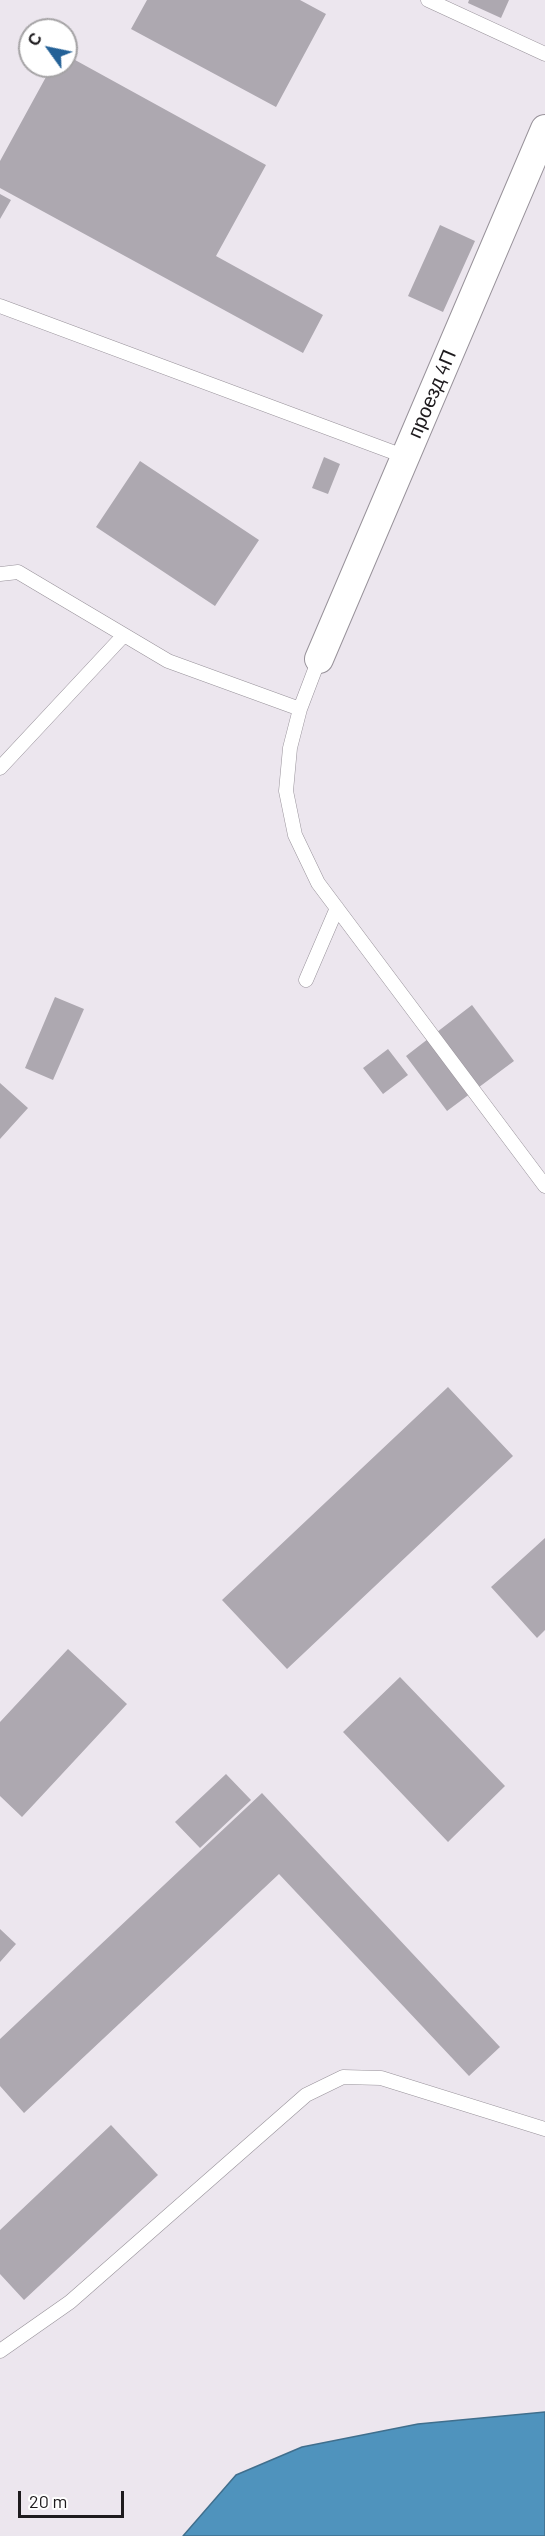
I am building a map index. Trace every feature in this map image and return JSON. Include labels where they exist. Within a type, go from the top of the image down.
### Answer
[{"type":"street","name":"проезд 4П","points":[[319,659],[545,129]]},
{"type":"lane","points":[[428,0],[545,54]]},
{"type":"lane","points":[[0,306],[406,457]]},
{"type":"lane","points":[[0,574],[18,572],[168,661],[300,709]]},
{"type":"lane","points":[[0,768],[124,634]]},
{"type":"lane","points":[[319,659],[300,709],[290,748],[286,791],[295,835],[318,883],[545,1186]]},
{"type":"lane","points":[[306,981],[337,908]]},
{"type":"lane","points":[[0,2351],[70,2302],[306,2095],[343,2077],[381,2079],[545,2129]]},
{"type":"water","points":[[545,2412],[545,2536],[183,2536],[236,2475],[302,2447],[418,2424]]},
{"type":"building","points":[[147,0],[300,0],[326,14],[276,107],[131,29]]},
{"type":"building","points":[[469,0],[509,0],[501,18],[468,3]]},
{"type":"building","points":[[78,62],[266,165],[216,256],[323,315],[303,353],[0,188],[0,161],[45,78],[78,78]]},
{"type":"building","points":[[0,194],[11,200],[0,219]]},
{"type":"building","points":[[440,225],[475,241],[443,312],[408,296]]},
{"type":"building","points":[[324,457],[340,464],[328,494],[312,488]]},
{"type":"building","points":[[140,461],[259,540],[215,606],[96,527]]},
{"type":"building","points":[[55,997],[84,1009],[53,1080],[25,1068]]},
{"type":"building","points":[[472,1005],[514,1061],[447,1111],[406,1056]]},
{"type":"building","points":[[388,1049],[408,1075],[383,1094],[363,1068]]},
{"type":"building","points":[[0,1083],[28,1108],[0,1139]]},
{"type":"building","points":[[448,1387],[513,1456],[287,1669],[222,1600]]},
{"type":"building","points":[[545,1538],[545,1630],[537,1638],[491,1587]]},
{"type":"building","points":[[68,1649],[127,1704],[22,1817],[0,1796],[0,1722]]},
{"type":"building","points":[[400,1677],[505,1786],[448,1842],[343,1732]]},
{"type":"building","points":[[226,1774],[251,1800],[200,1848],[175,1822]]},
{"type":"building","points":[[262,1793],[500,2047],[469,2076],[279,1874],[24,2113],[0,2086],[0,2039]]},
{"type":"building","points":[[0,1929],[16,1944],[0,1962]]},
{"type":"building","points":[[111,2125],[158,2175],[24,2300],[0,2274],[0,2230]]}]
